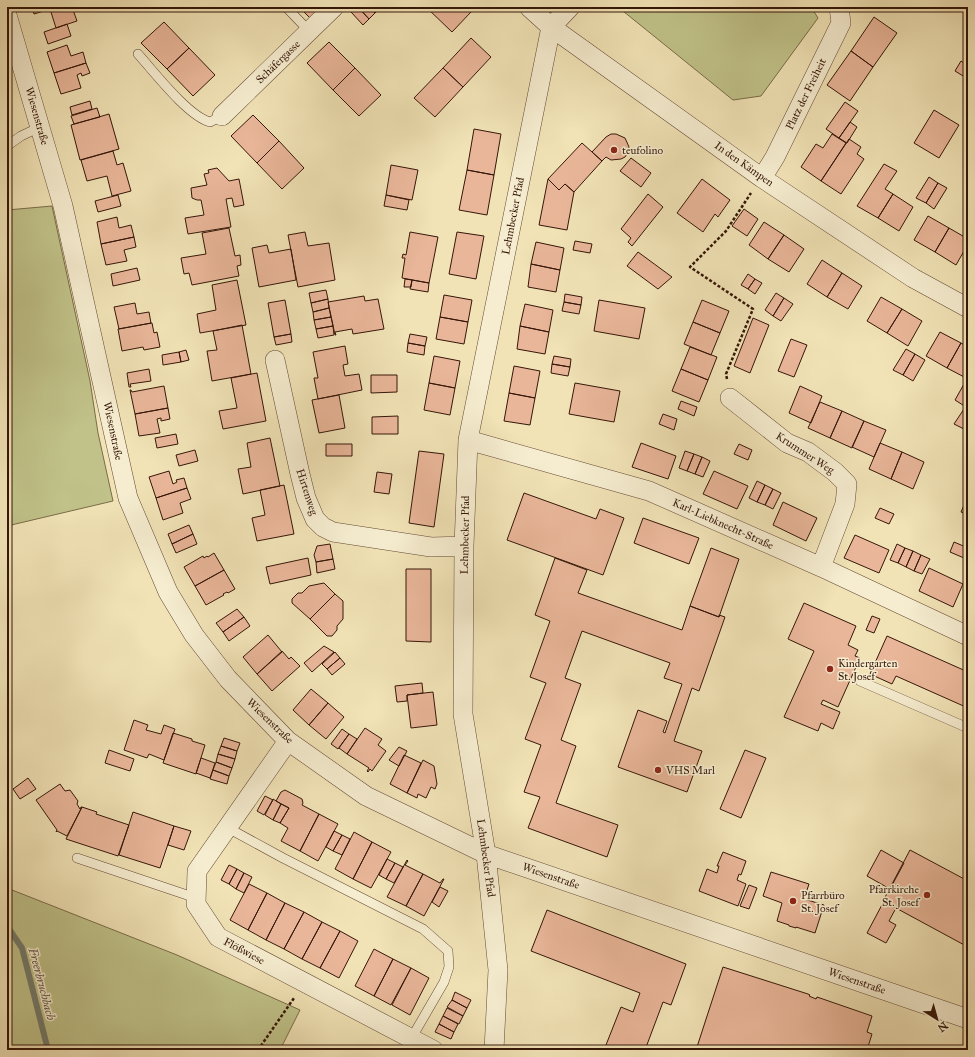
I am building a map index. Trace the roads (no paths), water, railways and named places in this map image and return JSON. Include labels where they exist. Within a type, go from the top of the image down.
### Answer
[{"type":"street","name":"Schäfergasse","points":[[222,116],[334,7]]},
{"type":"street","name":"In den Kämpen","points":[[529,7],[551,26],[762,178],[913,278],[968,308]]},
{"type":"street","points":[[551,26],[570,7]]},
{"type":"street","name":"Platz der Freiheit","points":[[762,178],[775,157],[841,23],[839,7]]},
{"type":"street","name":"Wiesenstraße","points":[[7,15],[63,206],[128,498],[168,592],[194,635],[228,679],[288,741],[366,796],[486,854],[968,1019]]},
{"type":"street","name":"Lehmbecker Pfad","points":[[494,1050],[498,970],[486,854],[463,714],[464,546],[468,440],[551,26]]},
{"type":"street","name":"Hirtenweg","points":[[275,360],[306,498],[315,519],[333,532],[431,547],[464,546]]},
{"type":"street","name":"Krummer Weg","points":[[730,398],[787,443],[808,452],[835,472],[846,484],[845,504],[821,567]]},
{"type":"street","name":"Karl-Liebknecht-Straße","points":[[468,440],[649,491],[821,567],[968,636]]},
{"type":"street","name":"Flößwiese","points":[[288,741],[197,871],[196,904],[218,937],[433,1050]]},
{"type":"lane","points":[[286,7],[309,31]]},
{"type":"lane","points":[[138,54],[189,110],[202,120],[210,122],[222,116]]},
{"type":"lane","points":[[7,146],[21,136],[40,127]]},
{"type":"lane","points":[[860,681],[968,728]]},
{"type":"lane","points":[[228,828],[283,858],[423,929],[448,951],[449,967],[444,982],[411,1039]]},
{"type":"lane","points":[[77,858],[196,898]]},
{"type":"waterway","name":"Freerbruchbach","points":[[7,926],[22,948],[48,1050]]},
{"type":"place","name":"teufolino","points":[[614,150]]},
{"type":"place","name":"Kindergarten St. Josef","points":[[830,669]]},
{"type":"place","name":"VHS Marl","points":[[658,770]]},
{"type":"place","name":"Pfarrkirche St. Josef","points":[[927,895]]},
{"type":"place","name":"Pfarrbüro St. Josef","points":[[793,901]]}]
